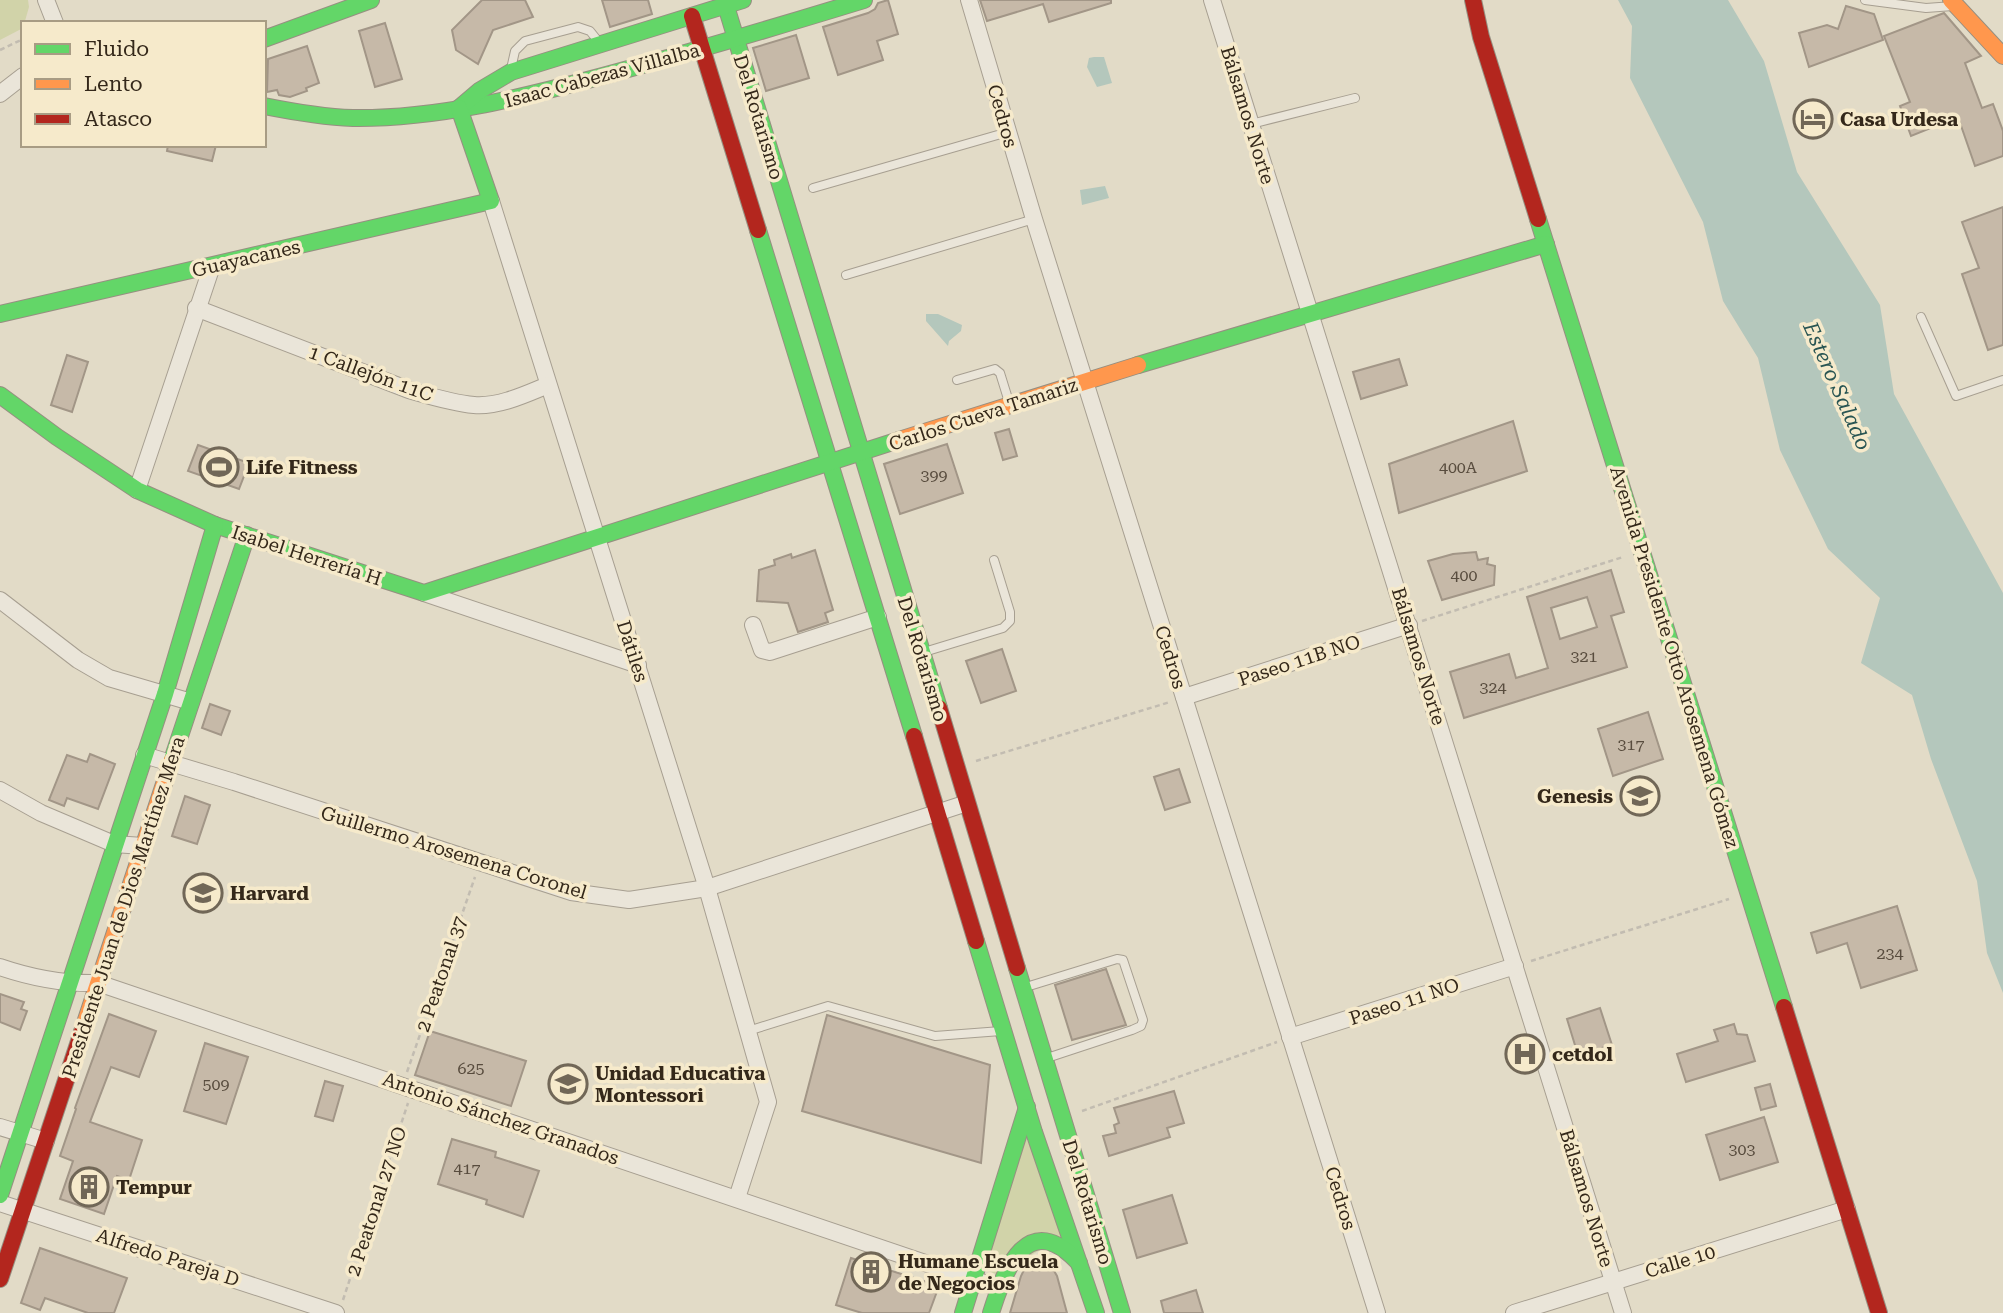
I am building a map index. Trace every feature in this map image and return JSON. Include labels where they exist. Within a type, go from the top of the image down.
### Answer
[{"type":"street","points":[[46,0],[54,21]]},
{"type":"street","points":[[266,38],[370,0]]},
{"type":"street","name":"Isaac Cabezas Villalba","points":[[459,108],[479,91],[511,72],[743,0]]},
{"type":"street","name":"Isaac Cabezas Villalba","points":[[266,106],[327,117],[401,117],[509,101],[702,49],[864,0]]},
{"type":"street","name":"Cedros","points":[[969,0],[1084,381],[1377,1313]]},
{"type":"street","name":"Bálsamos Norte","points":[[1212,0],[1623,1313]]},
{"type":"street","name":"Avenida Presidente Otto Arosemena Gómez","points":[[1473,0],[1481,37],[1880,1313]]},
{"type":"street","points":[[1954,3],[2003,56]]},
{"type":"street","name":"Del Rotarismo","points":[[726,6],[1122,1313]]},
{"type":"street","name":"Del Rotarismo","points":[[692,16],[832,463],[1003,1031],[1096,1313]]},
{"type":"street","points":[[0,94],[21,78]]},
{"type":"street","name":"Dátiles","points":[[459,108],[491,201],[708,888],[768,1102],[737,1198]]},
{"type":"street","name":"Guayacanes","points":[[0,314],[491,201]]},
{"type":"street","name":"Carlos Cueva Tamariz","points":[[424,593],[1084,381],[1546,244]]},
{"type":"street","points":[[137,490],[212,266]]},
{"type":"street","name":"1 Callejón 11C","points":[[196,308],[409,390],[443,400],[477,405],[507,400],[548,385]]},
{"type":"street","name":"Isabel Herrería H","points":[[0,395],[137,490],[215,525],[638,665]]},
{"type":"street","name":"Presidente Juan de Dios Martínez Mera","points":[[0,1195],[165,694],[215,525]]},
{"type":"street","name":"Presidente Juan de Dios Martínez Mera","points":[[0,1279],[247,535]]},
{"type":"street","points":[[0,600],[78,660],[109,678],[191,702]]},
{"type":"street","points":[[753,625],[762,650],[770,652],[878,617]]},
{"type":"street","name":"Paseo 11B NO","points":[[1184,698],[1409,625]]},
{"type":"street","name":"Guillermo Arosemena Coronel","points":[[144,755],[571,892],[629,900],[708,888],[967,803]]},
{"type":"street","points":[[0,790],[29,807],[114,844],[143,846]]},
{"type":"street","name":"Antonio Sánchez Granados","points":[[0,967],[21,975],[71,984],[98,983],[999,1288]]},
{"type":"street","name":"Paseo 11 NO","points":[[1290,1037],[1515,967]]},
{"type":"street","points":[[963,1313],[1027,1107]]},
{"type":"street","points":[[0,1127],[46,1141]]},
{"type":"street","name":"Alfredo Pareja D","points":[[0,1203],[340,1306]]},
{"type":"street","name":"Calle 10","points":[[1514,1313],[1847,1209]]},
{"type":"street","points":[[991,1313],[1015,1254],[1034,1242],[1049,1241],[1069,1251],[1083,1270]]},
{"type":"lane","points":[[1866,0],[1926,8],[1954,3]]},
{"type":"lane","points":[[511,72],[515,51],[525,41],[578,27],[590,31],[600,44]]},
{"type":"lane","points":[[1251,124],[1355,98]]},
{"type":"lane","points":[[813,188],[1008,132]]},
{"type":"lane","points":[[846,275],[1034,219]]},
{"type":"lane","points":[[1921,317],[1956,396],[2003,380]]},
{"type":"lane","points":[[957,380],[995,369],[1000,373],[1010,405]]},
{"type":"lane","points":[[922,653],[1003,628],[1010,621],[1010,611],[994,560]]},
{"type":"lane","points":[[1023,988],[1117,959],[1123,960],[1143,1020],[1141,1026],[1132,1030],[1044,1059]]},
{"type":"lane","points":[[748,1031],[828,1006],[935,1036],[1003,1031]]},
{"type":"path","points":[[0,50],[21,39]]},
{"type":"path","points":[[1409,625],[1641,551]]},
{"type":"path","points":[[956,768],[1184,698]]},
{"type":"path","name":"2 Peatonal 37","points":[[408,1087],[479,863]]},
{"type":"path","points":[[1515,967],[1748,893]]},
{"type":"path","points":[[1062,1118],[1290,1037]]},
{"type":"path","name":"2 Peatonal 27 NO","points":[[340,1306],[408,1087]]},
{"type":"green space","points":[[0,0],[28,0],[29,7],[25,21],[21,21],[21,29],[0,40]]},
{"type":"green space","points":[[1025,1135],[1068,1235],[996,1274],[985,1270]]},
{"type":"water","name":"Estero Salado","points":[[1618,0],[1728,0],[1764,61],[1797,172],[1880,305],[1894,394],[2003,593],[2003,993],[1987,953],[1977,881],[1931,759],[1912,695],[1861,663],[1880,598],[1828,549],[1780,450],[1758,358],[1723,301],[1703,222],[1630,78],[1632,26]]},
{"type":"water","points":[[1104,57],[1112,83],[1097,87],[1087,67],[1089,58]]},
{"type":"water","points":[[1105,186],[1109,198],[1082,205],[1080,190]]},
{"type":"water","points":[[926,314],[938,314],[962,325],[961,331],[949,341],[948,346],[926,321]]},
{"type":"building","points":[[482,0],[525,0],[533,17],[493,30],[478,64],[456,50],[452,30]]},
{"type":"building","points":[[602,0],[648,0],[652,14],[610,27]]},
{"type":"building","points":[[888,0],[898,34],[877,41],[883,60],[838,75],[823,27],[868,13],[875,9],[878,3]]},
{"type":"building","points":[[980,0],[1111,0],[1111,3],[1049,22],[1043,4],[987,21]]},
{"type":"building","points":[[1846,6],[1874,14],[1883,40],[1809,67],[1799,33],[1827,25],[1838,29]]},
{"type":"building","points":[[1944,13],[1981,56],[1965,63],[1982,108],[1993,104],[2003,131],[2003,156],[1975,166],[1958,117],[1911,136],[1900,106],[1910,102],[1884,36]]},
{"type":"building","points":[[385,23],[402,79],[375,87],[359,31]]},
{"type":"building","points":[[796,35],[809,78],[766,91],[753,48]]},
{"type":"building","points":[[307,46],[319,83],[290,97],[279,95],[277,90],[267,92],[268,59]]},
{"type":"building","points":[[168,147],[216,147],[212,161],[167,151]]},
{"type":"building","points":[[2003,207],[2003,345],[1988,350],[1962,274],[1979,268],[1962,222]]},
{"type":"building","points":[[67,355],[88,362],[72,412],[51,405]]},
{"type":"building","points":[[1399,359],[1407,385],[1361,399],[1353,372]]},
{"type":"building","points":[[1513,421],[1527,471],[1399,513],[1389,464]]},
{"type":"building","points":[[1009,429],[1017,456],[1003,460],[995,433]]},
{"type":"building","points":[[947,444],[963,493],[900,514],[884,464]]},
{"type":"building","name":"Life Fitness","points":[[198,445],[249,463],[239,489],[188,471]]},
{"type":"building","points":[[815,550],[833,610],[825,613],[828,622],[798,632],[788,603],[757,601],[759,570],[775,565],[774,560],[791,554],[792,558]]},
{"type":"building","points":[[1476,552],[1478,560],[1488,558],[1487,564],[1495,566],[1494,585],[1442,600],[1428,561],[1453,554]]},
{"type":"building","points":[[1611,570],[1624,612],[1611,616],[1627,667],[1464,718],[1450,672],[1509,654],[1516,678],[1548,668],[1527,597]],"holes":[[[1587,597],[1597,627],[1560,639],[1551,608]]]},
{"type":"building","points":[[1002,649],[1016,691],[981,703],[966,661]]},
{"type":"building","points":[[210,704],[230,711],[221,735],[202,728]]},
{"type":"building","points":[[1648,712],[1663,759],[1613,776],[1598,729]]},
{"type":"building","points":[[90,754],[115,764],[98,809],[67,798],[64,806],[49,800],[67,755],[87,762]]},
{"type":"building","points":[[1179,769],[1190,802],[1165,810],[1154,777]]},
{"type":"building","points":[[185,796],[210,805],[197,844],[172,836]]},
{"type":"building","points":[[1897,906],[1917,970],[1861,988],[1847,943],[1817,953],[1811,933]]},
{"type":"building","points":[[1106,969],[1126,1025],[1072,1040],[1055,985]]},
{"type":"building","points":[[0,994],[24,1002],[21,1009],[27,1011],[20,1030],[0,1022]]},
{"type":"building","points":[[1600,1008],[1612,1045],[1578,1055],[1567,1019]]},
{"type":"building","points":[[109,1014],[156,1031],[139,1077],[111,1067],[90,1122],[142,1140],[129,1180],[117,1176],[104,1214],[60,1199],[73,1161],[60,1156]]},
{"type":"building","points":[[827,1015],[990,1065],[981,1163],[802,1111]]},
{"type":"building","points":[[1734,1024],[1737,1034],[1747,1035],[1755,1061],[1686,1082],[1677,1054],[1718,1041],[1714,1030]]},
{"type":"building","points":[[430,1031],[526,1061],[511,1106],[415,1075]]},
{"type":"building","points":[[205,1043],[248,1057],[226,1124],[184,1111]]},
{"type":"building","points":[[325,1081],[343,1086],[333,1121],[315,1116]]},
{"type":"building","points":[[1770,1084],[1776,1106],[1761,1110],[1755,1088]]},
{"type":"building","points":[[1174,1091],[1184,1123],[1167,1128],[1170,1137],[1109,1156],[1103,1136],[1116,1133],[1114,1125],[1119,1123],[1114,1108]]},
{"type":"building","points":[[1764,1117],[1778,1162],[1720,1180],[1706,1135]]},
{"type":"building","points":[[452,1139],[496,1152],[495,1157],[539,1171],[523,1217],[486,1204],[487,1200],[438,1184]]},
{"type":"building","points":[[1172,1195],[1187,1243],[1137,1258],[1123,1210]]},
{"type":"building","points":[[40,1248],[127,1278],[114,1313],[88,1313],[45,1298],[40,1310],[21,1303]]},
{"type":"building","name":"Humane Escuela de Negocios","points":[[851,1258],[939,1286],[929,1313],[862,1313],[836,1305]]},
{"type":"building","points":[[1034,1262],[1050,1264],[1057,1276],[1067,1313],[1010,1313],[1025,1268]]},
{"type":"building","points":[[1196,1290],[1203,1313],[1164,1313],[1161,1301]]},
{"type":"traffic: fast","points":[[266,38],[371,0]]},
{"type":"traffic: fast","points":[[459,108],[479,91],[511,72],[743,0]]},
{"type":"traffic: fast","points":[[266,106],[353,118],[416,115],[477,106],[632,68],[864,0]]},
{"type":"traffic: fast","points":[[726,6],[939,708]]},
{"type":"traffic: fast","points":[[0,314],[491,201],[459,108]]},
{"type":"traffic: fast","points":[[1538,219],[1784,1007]]},
{"type":"traffic: fast","points":[[758,230],[914,736]]},
{"type":"traffic: fast","points":[[1138,365],[1546,244]]},
{"type":"traffic: fast","points":[[0,395],[137,490],[215,525],[424,593],[899,440]]},
{"type":"traffic: fast","points":[[0,1195],[165,694],[215,525]]},
{"type":"traffic: fast","points":[[172,760],[247,535]]},
{"type":"traffic: fast","points":[[976,941],[1034,1132],[1096,1313]]},
{"type":"traffic: fast","points":[[1017,968],[1122,1313]]},
{"type":"traffic: fast","points":[[963,1313],[1027,1107]]},
{"type":"traffic: fast","points":[[991,1313],[1003,1278],[1021,1250],[1032,1243],[1046,1241],[1061,1248],[1079,1263]]},
{"type":"traffic: slow","points":[[1951,0],[2003,56]]},
{"type":"traffic: slow","points":[[899,440],[1138,365]]},
{"type":"traffic: slow","points":[[82,1032],[172,760]]},
{"type":"traffic: jam","points":[[1473,0],[1481,37],[1538,219]]},
{"type":"traffic: jam","points":[[692,16],[758,230]]},
{"type":"traffic: jam","points":[[939,708],[1017,968]]},
{"type":"traffic: jam","points":[[914,736],[976,941]]},
{"type":"traffic: jam","points":[[1784,1007],[1879,1313]]},
{"type":"traffic: jam","points":[[0,1279],[82,1032]]},
{"type":"place","name":"Casa Urdesa","points":[[1813,119]]},
{"type":"place","name":"Life Fitness","points":[[219,467]]},
{"type":"place","name":"Genesis","points":[[1640,796]]},
{"type":"place","name":"Harvard","points":[[203,893]]},
{"type":"place","name":"cetdol","points":[[1525,1054]]},
{"type":"place","name":"Unidad Educativa Montessori","points":[[568,1084]]},
{"type":"place","name":"Tempur","points":[[89,1187]]},
{"type":"place","name":"Humane Escuela de Negocios","points":[[871,1272]]}]
